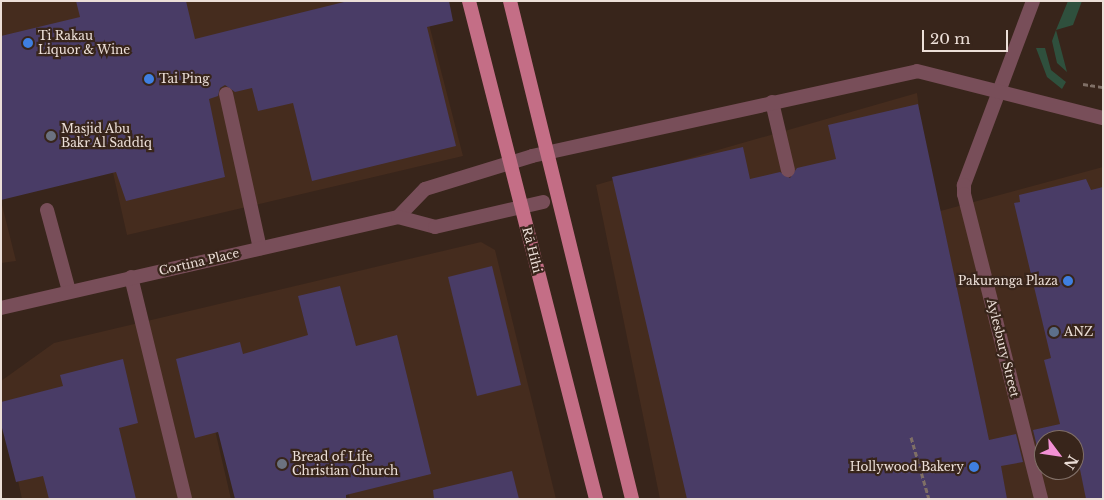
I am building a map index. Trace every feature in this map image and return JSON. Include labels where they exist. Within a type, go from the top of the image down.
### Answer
[{"type":"main road","name":"Rā Hihi","points":[[468,1],[596,499]]},
{"type":"main road","points":[[510,1],[632,499]]},
{"type":"street","name":"Aylesbury Street","points":[[1033,1],[964,184],[964,194],[1041,499]]},
{"type":"street","points":[[398,217],[425,189],[532,156],[917,71],[1103,118]]},
{"type":"street","points":[[226,94],[260,248]]},
{"type":"street","points":[[772,102],[788,170]]},
{"type":"street","name":"Cortina Place","points":[[1,308],[398,217],[435,227],[543,202]]},
{"type":"street","points":[[47,210],[69,291]]},
{"type":"street","points":[[131,277],[186,499]]},
{"type":"path","points":[[1083,84],[1103,86]]},
{"type":"path","points":[[911,437],[930,499]]},
{"type":"shaded area","points":[[1,1],[423,1],[463,156],[127,235],[91,75],[1,99]]},
{"type":"shaded area","points":[[917,93],[933,213],[1103,167],[1103,499],[660,499],[596,185]]},
{"type":"shaded area","points":[[1,201],[16,261],[1,263]]},
{"type":"shaded area","points":[[481,242],[495,250],[556,499],[350,499],[327,402],[215,430],[231,499],[22,499],[1,402],[1,381],[54,343]]},
{"type":"green space","points":[[1068,1],[1082,1],[1073,25],[1056,30]]},
{"type":"green space","points":[[1056,30],[1067,72],[1057,63],[1052,41]]},
{"type":"green space","points":[[1036,48],[1045,48],[1051,70],[1066,82],[1062,89],[1047,77]]},
{"type":"building","points":[[76,1],[186,1],[195,39],[348,1],[449,1],[453,21],[427,27],[456,146],[312,181],[293,103],[258,111],[252,88],[235,92],[225,85],[220,88],[218,96],[209,99],[225,177],[126,201],[116,172],[1,200],[1,36],[80,17]]},
{"type":"building","points":[[918,104],[989,440],[1016,434],[1023,462],[1001,466],[1007,499],[687,499],[612,177],[743,147],[750,179],[780,172],[790,178],[797,168],[836,159],[828,125]]},
{"type":"building","name":"Pakuranga Plaza","points":[[1086,179],[1091,190],[1103,187],[1103,499],[1086,499],[1082,480],[1084,480],[1084,430],[1034,430],[1034,434],[1033,430],[1060,424],[1044,360],[1051,358],[1014,203],[1020,202],[1019,195]]},
{"type":"building","points":[[492,266],[521,385],[477,396],[448,277]]},
{"type":"building","points":[[340,286],[356,346],[397,335],[431,474],[346,495],[346,499],[235,499],[218,432],[195,438],[176,359],[240,342],[243,354],[308,335],[298,296]]},
{"type":"building","points":[[123,359],[138,423],[119,428],[136,499],[49,499],[43,476],[16,482],[1,424],[1,402],[63,386],[60,375]]},
{"type":"building","points":[[512,471],[519,499],[434,499],[433,490]]},
{"type":"place","name":"Ti Rakau Liquor & Wine","points":[[28,43]]},
{"type":"place","name":"Tai Ping","points":[[149,79]]},
{"type":"place","name":"Masjid Abu Bakr Al Saddiq","points":[[51,136]]},
{"type":"place","name":"Pakuranga Plaza","points":[[1068,281]]},
{"type":"place","name":"ANZ","points":[[1054,332]]},
{"type":"place","name":"Bread of Life Christian Church","points":[[282,464]]},
{"type":"place","name":"Hollywood Bakery","points":[[974,467]]}]
